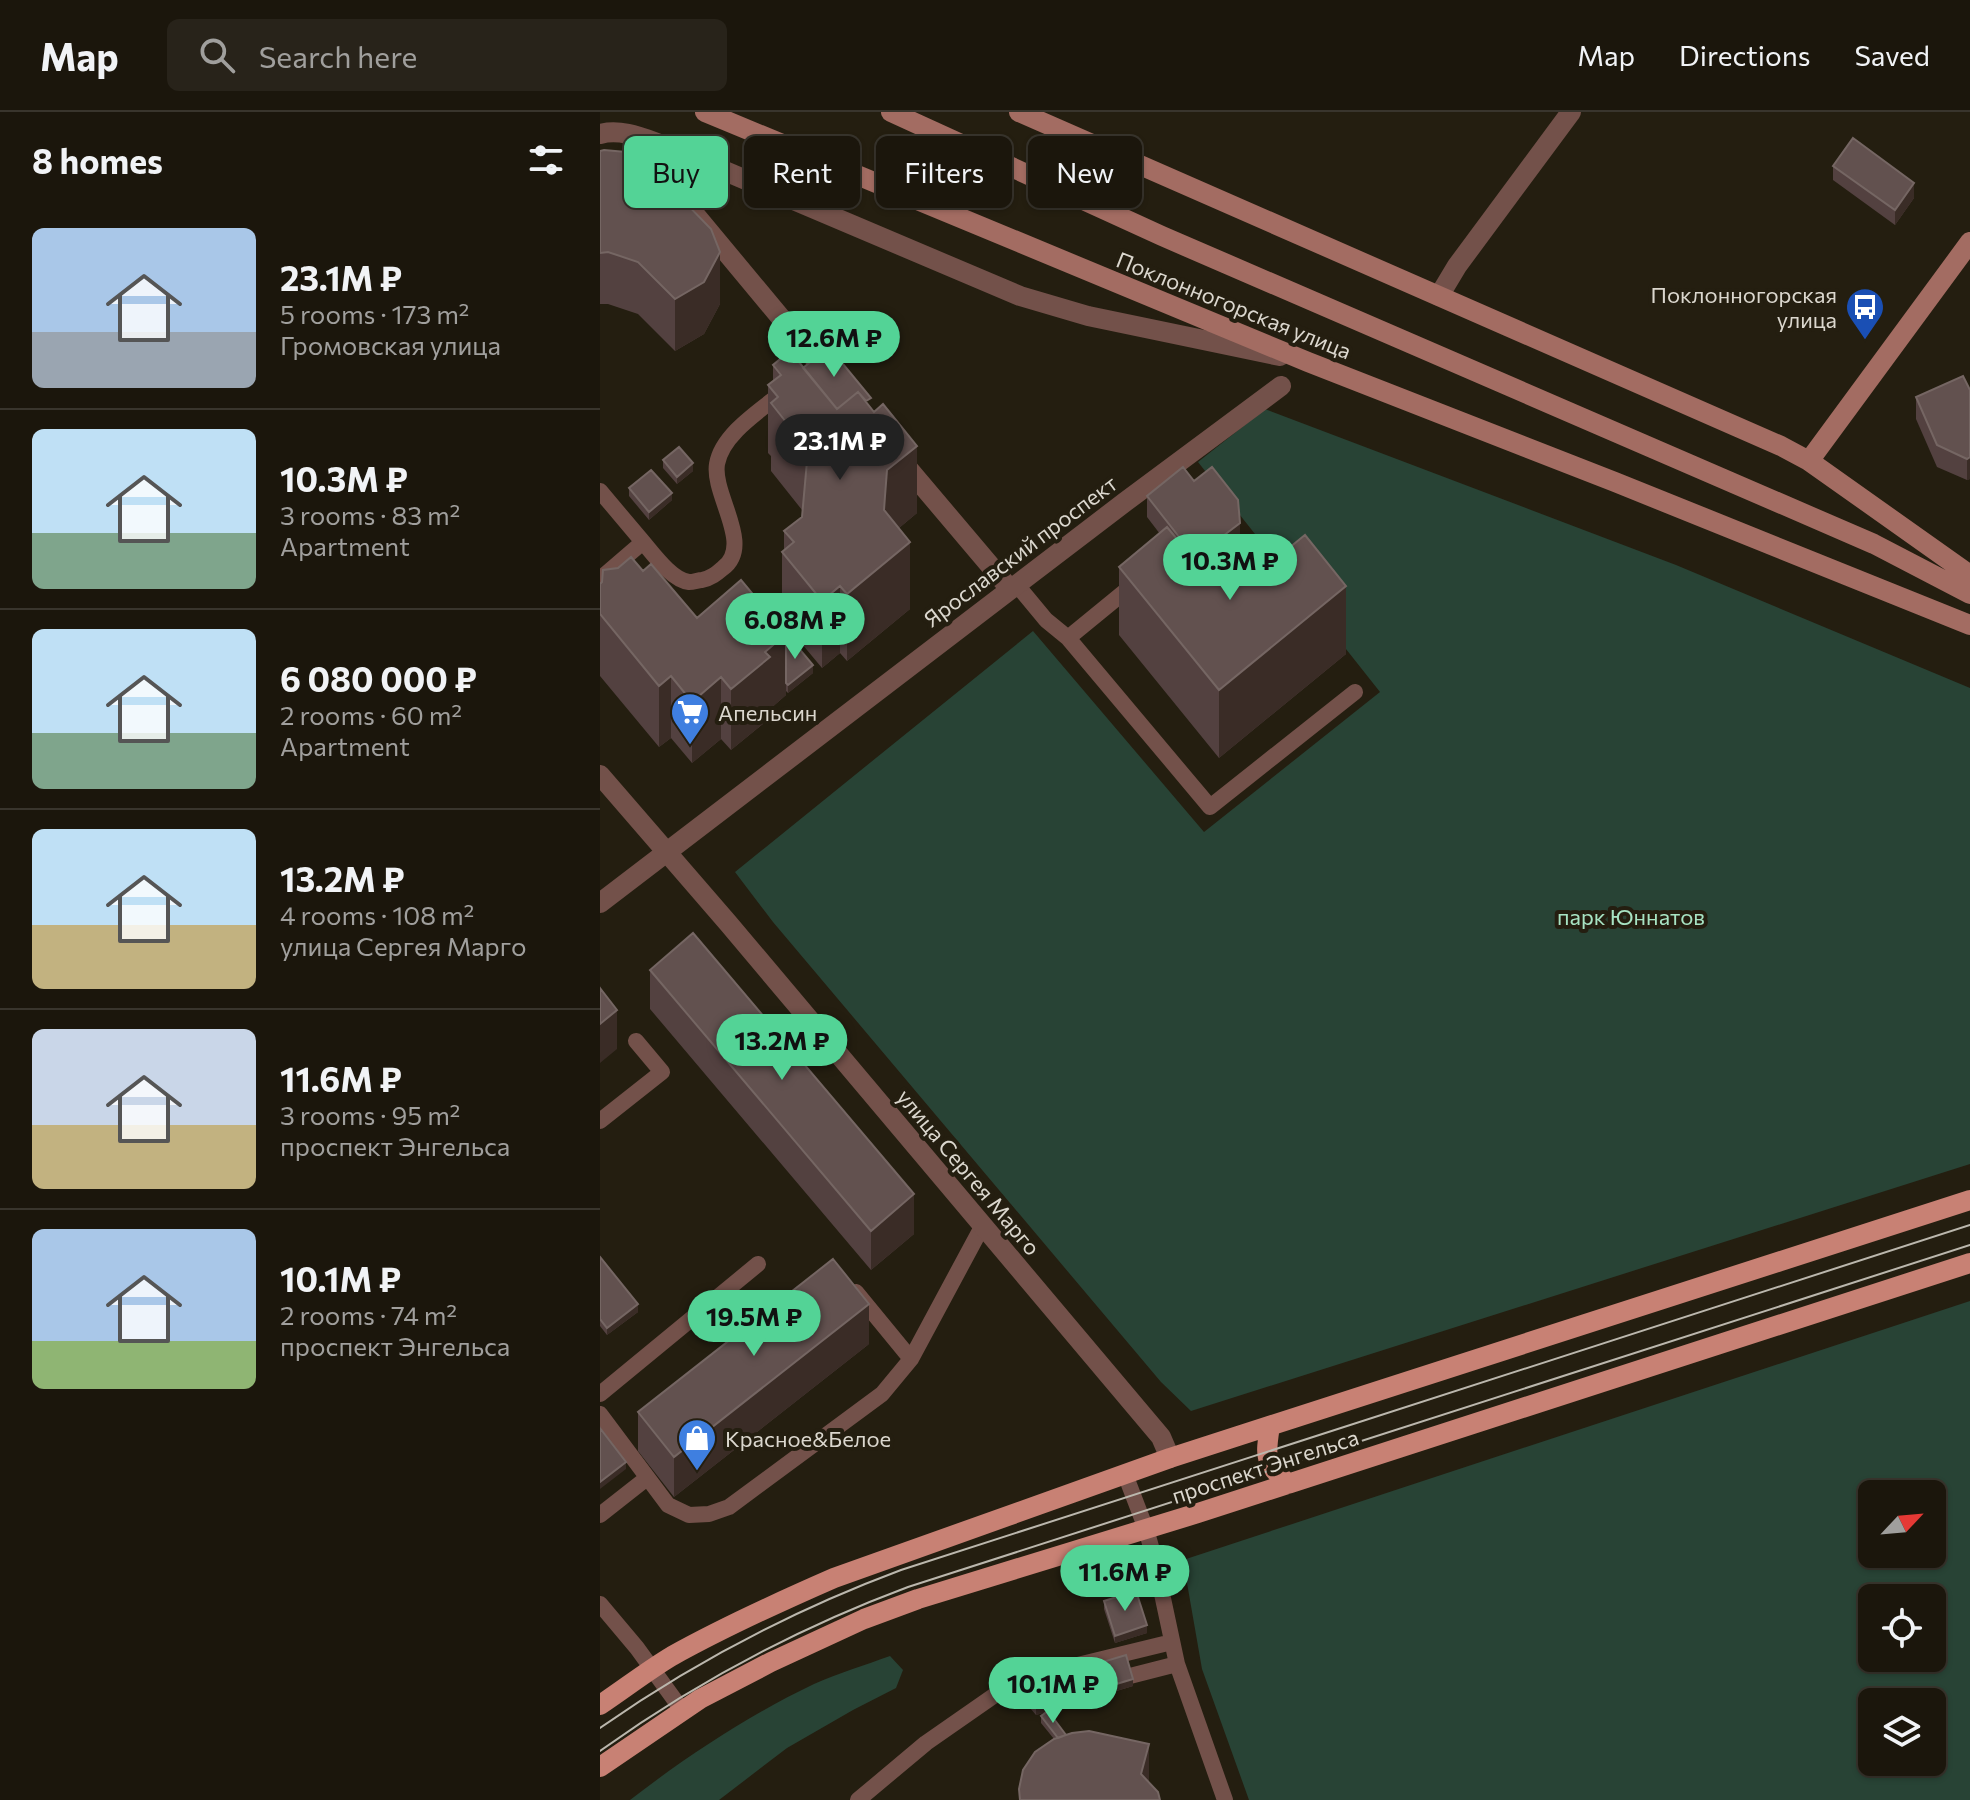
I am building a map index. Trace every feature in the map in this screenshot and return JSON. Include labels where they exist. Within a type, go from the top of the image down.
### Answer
[{"type":"main road","name":"Поклонногорская улица","points":[[705,112],[1308,362],[1970,625]]},
{"type":"main road","name":"Поклонногорская улица","points":[[891,112],[1162,236],[1874,544],[1970,594]]},
{"type":"main road","points":[[1019,112],[1045,117],[1439,296],[1781,446],[1809,461],[1970,575]]},
{"type":"main road","points":[[1809,461],[1970,242]]},
{"type":"main road","name":"проспект Энгельса","points":[[600,1705],[669,1658],[834,1578],[1170,1458],[1970,1200]]},
{"type":"main road","name":"проспект Энгельса","points":[[600,1767],[682,1710],[728,1683],[864,1619],[918,1599],[1288,1484],[1970,1263]]},
{"type":"main road","points":[[1270,1426],[1266,1451],[1272,1469],[1288,1484]]},
{"type":"street","points":[[1439,296],[1457,266],[1571,112]]},
{"type":"street","points":[[600,134],[628,134],[666,146],[1020,296],[1088,316],[1308,362]]},
{"type":"street","points":[[628,134],[807,372],[838,387]]},
{"type":"street","name":"Ярославский проспект","points":[[600,903],[1281,386]]},
{"type":"street","points":[[889,446],[1013,587]]},
{"type":"street","name":"улица Сергея Марго","points":[[600,775],[1161,1437],[1170,1458]]},
{"type":"lane","points":[[600,491],[668,571],[688,582],[710,578],[729,564],[735,544],[730,518],[718,487],[717,463],[726,442],[807,372]]},
{"type":"lane","points":[[600,579],[643,542]]},
{"type":"lane","points":[[1068,638],[1142,578]]},
{"type":"lane","points":[[1013,587],[1068,638],[1210,807],[1355,692]]},
{"type":"lane","points":[[600,1121],[662,1072],[636,1041]]},
{"type":"lane","points":[[600,1414],[668,1505],[689,1515],[709,1514],[729,1507],[882,1394],[911,1359],[983,1225]]},
{"type":"lane","points":[[600,1394],[758,1264]]},
{"type":"lane","points":[[844,1279],[911,1359]]},
{"type":"lane","points":[[1125,1474],[1155,1561],[1177,1664],[1225,1800]]},
{"type":"lane","points":[[600,1515],[647,1478]]},
{"type":"lane","points":[[600,1604],[682,1710]]},
{"type":"lane","points":[[858,1800],[926,1743],[1005,1688],[1049,1672],[1172,1642]]},
{"type":"lane","points":[[1130,1676],[1177,1664]]},
{"type":"green space","name":"парк Юннатов","points":[[1265,409],[1676,565],[1970,688],[1970,1164],[1191,1411],[1161,1382],[773,922],[735,872],[1033,631],[1204,832],[1380,692],[1198,462]]},
{"type":"green space","points":[[1970,1301],[1970,1800],[1249,1800],[1202,1669],[1183,1560]]},
{"type":"green space","points":[[890,1656],[903,1670],[896,1688],[787,1748],[719,1800],[630,1800],[696,1752],[766,1709],[814,1684]]},
{"type":"building","points":[[1853,138],[1914,183],[1895,210],[1833,166]]},
{"type":"building","points":[[600,151],[624,152],[624,208],[691,208],[711,229],[720,252],[704,282],[675,299],[638,262],[608,252],[600,253]]},
{"type":"building","points":[[829,347],[871,398],[866,401],[858,392],[837,409],[803,368]]},
{"type":"building","points":[[790,351],[837,409],[858,392],[874,412],[883,404],[917,446],[887,470],[885,496],[884,510],[910,542],[847,594],[840,586],[822,601],[782,552],[794,542],[784,531],[802,517],[808,450],[771,403],[778,397],[768,385],[781,375],[773,365]]},
{"type":"building","points":[[1963,376],[1970,390],[1970,457],[1967,459],[1937,445],[1916,397]]},
{"type":"building","points":[[679,447],[693,463],[677,477],[663,460]]},
{"type":"building","points":[[1183,467],[1194,481],[1212,467],[1238,500],[1240,523],[1206,549],[1183,542],[1147,496]]},
{"type":"building","points":[[651,470],[672,493],[649,512],[629,488]]},
{"type":"building","points":[[1167,527],[1214,584],[1245,584],[1305,535],[1346,586],[1219,690],[1119,567]]},
{"type":"building","points":[[631,557],[643,571],[651,564],[697,618],[741,580],[786,634],[765,652],[770,657],[731,689],[721,677],[692,702],[671,676],[659,686],[600,614],[603,570],[618,568]]},
{"type":"building","points":[[786,633],[813,665],[788,685],[786,683]]},
{"type":"building","points":[[693,933],[914,1194],[871,1231],[650,970]]},
{"type":"building","points":[[600,988],[617,1010],[600,1024]]},
{"type":"building","points":[[600,1257],[638,1304],[607,1328],[600,1319]]},
{"type":"building","points":[[833,1259],[869,1304],[674,1457],[638,1412]]},
{"type":"building","points":[[600,1428],[626,1462],[600,1482]]},
{"type":"building","points":[[1136,1591],[1147,1625],[1115,1636],[1104,1601]]},
{"type":"building","points":[[1126,1655],[1133,1679],[1036,1708],[1019,1687]]},
{"type":"building","points":[[1048,1711],[1066,1735],[1058,1738],[1041,1716]]},
{"type":"building","points":[[1089,1731],[1149,1744],[1141,1774],[1158,1792],[1160,1800],[1020,1800],[1023,1770],[1035,1752],[1054,1739]]},
{"type":"tram line","points":[[600,1728],[672,1681],[746,1639],[822,1602],[901,1570],[1970,1225]]},
{"type":"tram line","points":[[600,1751],[673,1702],[748,1659],[827,1620],[908,1587],[1970,1245]]},
{"type":"place","name":"Поклонногорская улица","points":[[1865,341]]},
{"type":"place","name":"Апельсин","points":[[690,746]]},
{"type":"place","name":"Красное&Белое","points":[[697,1472]]}]
